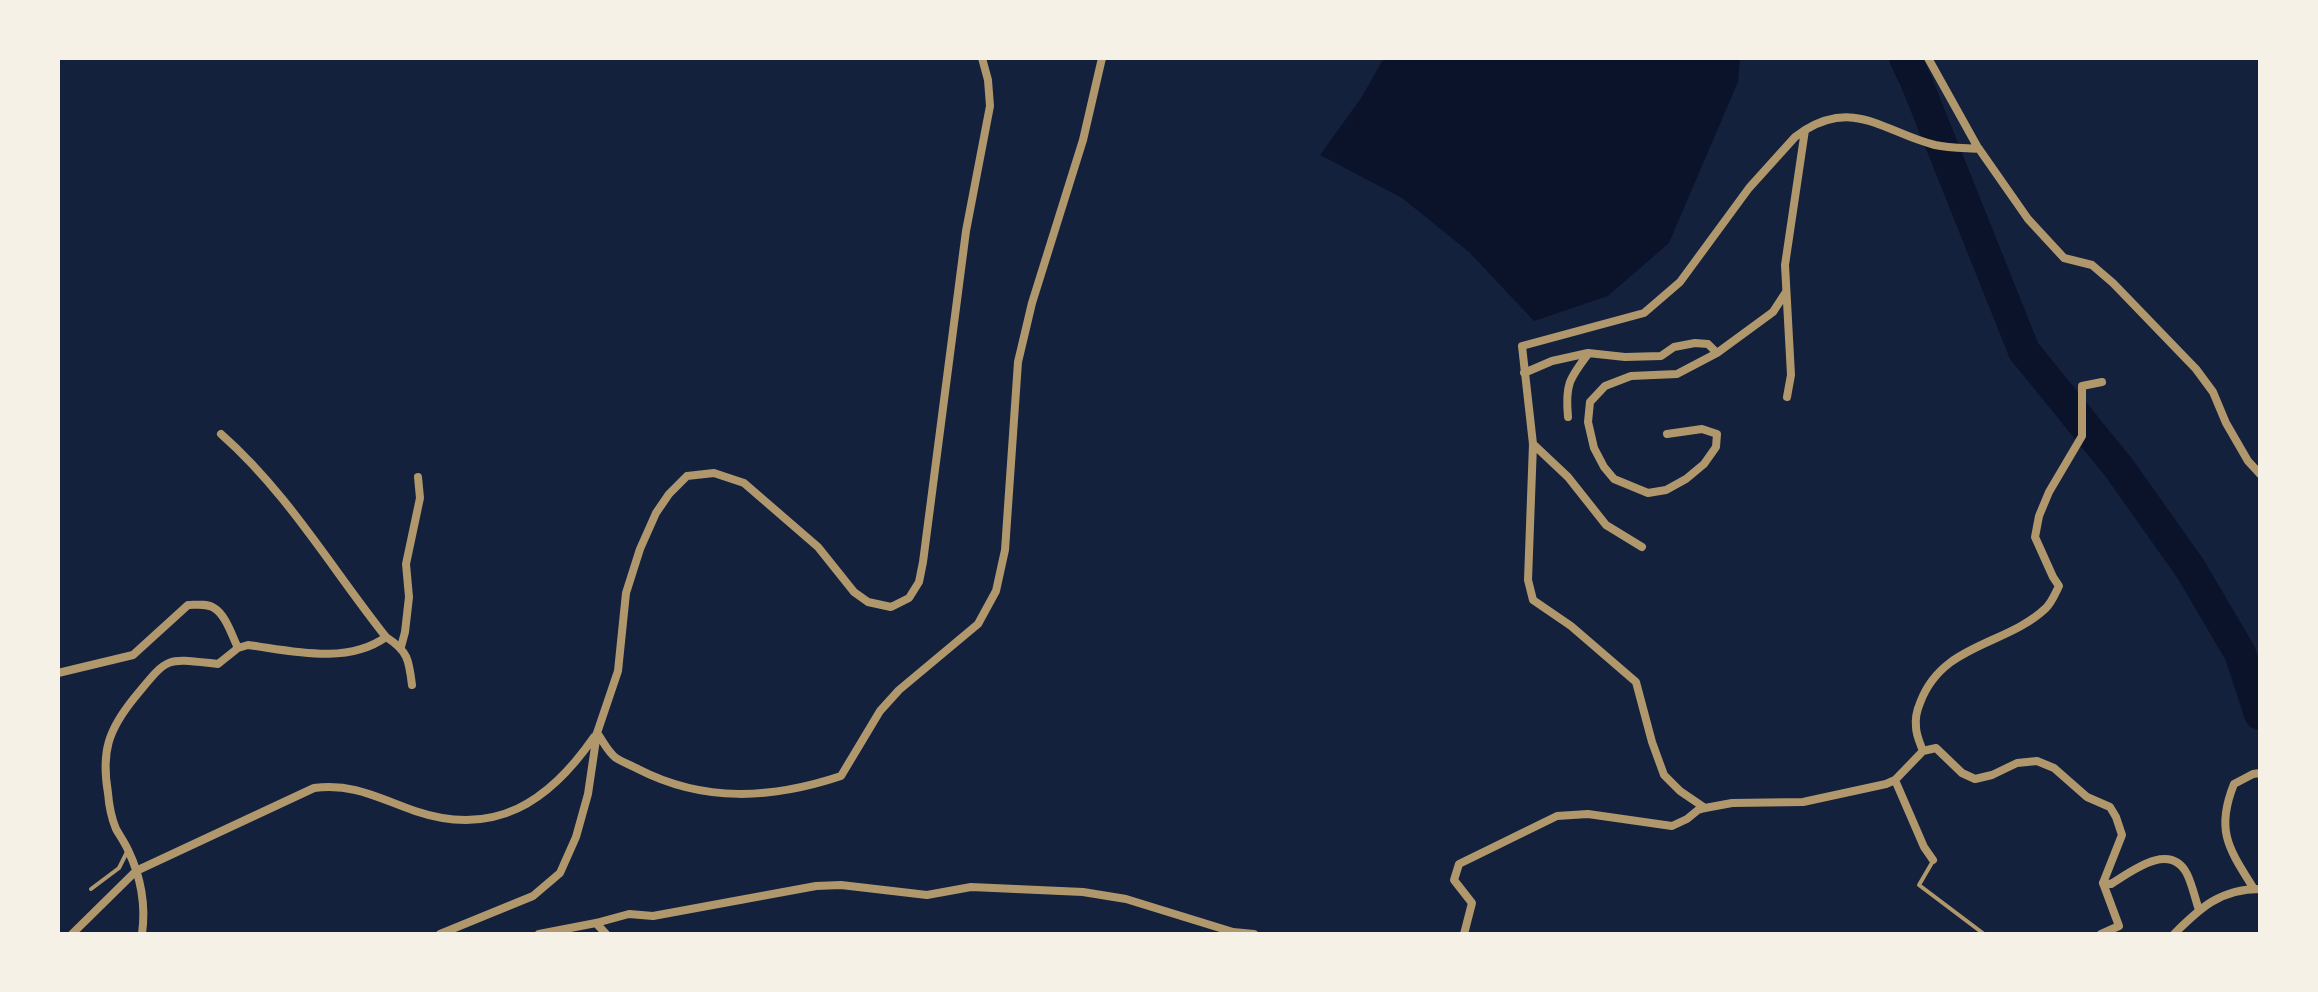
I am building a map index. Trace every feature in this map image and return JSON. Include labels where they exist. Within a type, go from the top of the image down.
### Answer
[{"type":"street","points":[[440,934],[533,896],[560,873],[576,837],[588,794],[597,733],[618,671],[626,593],[640,549],[656,513],[687,476],[714,473],[744,483],[818,547],[854,592],[868,602],[891,607],[909,598],[919,582],[966,231],[990,106],[982,58]]},
{"type":"street","points":[[597,733],[614,757],[656,779],[698,792],[744,795],[806,788],[841,776],[880,711],[899,690],[978,624],[996,591],[1005,550],[1018,362],[1032,303],[1083,140],[1102,58]]},
{"type":"street","points":[[1928,58],[1979,149],[2028,219],[2064,258],[2092,265],[2113,283],[2196,369],[2213,392],[2226,423],[2248,461],[2260,474]]},
{"type":"street","points":[[1705,808],[1680,791],[1664,775],[1636,682],[1571,626],[1533,600],[1528,580],[1533,444],[1522,346],[1644,313],[1680,282],[1749,188],[1795,137],[1829,118],[1855,117],[1937,145],[1979,149]]},
{"type":"street","points":[[1787,397],[1791,375],[1785,265],[1805,130]]},
{"type":"street","points":[[1667,434],[1702,429],[1717,434],[1716,447],[1704,464],[1666,490],[1648,493],[1629,486],[1614,479],[1594,448],[1588,422],[1590,402],[1605,386],[1631,376],[1677,374],[1717,353],[1773,312],[1786,292]]},
{"type":"street","points":[[1524,373],[1552,361],[1588,353],[1625,357],[1661,356],[1674,347],[1695,343],[1708,344],[1717,353]]},
{"type":"street","points":[[1568,417],[1566,396],[1570,377],[1588,353]]},
{"type":"street","points":[[1923,751],[1916,728],[1916,713],[1924,691],[1939,671],[1955,658],[2031,621],[2050,605],[2059,586],[2035,537],[2039,516],[2049,492],[2082,436],[2082,386],[2102,382]]},
{"type":"street","points":[[221,434],[240,451],[289,508],[386,637],[401,647],[409,662],[412,685]]},
{"type":"street","points":[[1533,444],[1568,477],[1606,525],[1642,547]]},
{"type":"street","points":[[401,647],[409,597],[406,564],[420,498],[418,477]]},
{"type":"street","points":[[58,673],[133,655],[188,605],[215,608],[238,648]]},
{"type":"street","points":[[142,934],[145,912],[136,871],[111,814],[104,759],[109,738],[122,714],[169,661],[218,664],[238,648],[248,645],[326,654],[374,645],[386,637]]},
{"type":"street","points":[[72,934],[136,871],[314,788],[336,786],[354,789],[452,821],[484,820],[518,810],[541,795],[597,733]]},
{"type":"street","points":[[1464,934],[1472,903],[1454,880],[1459,864],[1557,816],[1588,814],[1672,826],[1705,808],[1732,803],[1803,802],[1886,784],[1895,780],[1923,751],[1936,748],[1962,773],[1975,779],[2017,763],[2037,761],[2054,768],[2087,797],[2110,807],[2122,835],[2103,883],[2119,926],[2101,934]]},
{"type":"street","points":[[2174,934],[2199,910],[2218,898],[2257,889],[2234,857],[2223,821],[2234,784],[2260,773]]},
{"type":"street","points":[[1895,780],[1924,847],[1933,860]]},
{"type":"street","points":[[2103,883],[2111,884],[2161,858],[2175,860],[2186,872],[2199,910]]},
{"type":"street","points":[[539,934],[629,914],[653,916],[816,886],[841,885],[927,895],[971,887],[1083,892],[1126,899],[1233,932],[1254,934]]},
{"type":"street","points":[[596,923],[606,934]]},
{"type":"lane","points":[[91,889],[119,868],[128,849]]},
{"type":"lane","points":[[1933,860],[1919,885],[1984,934]]},
{"type":"water","points":[[1384,58],[1740,58],[1738,82],[1669,243],[1608,296],[1534,321],[1469,252],[1402,198],[1320,155],[1361,98]]},
{"type":"waterway","points":[[1905,58],[2024,351],[2119,468],[2190,568],[2240,653],[2260,714]]}]
